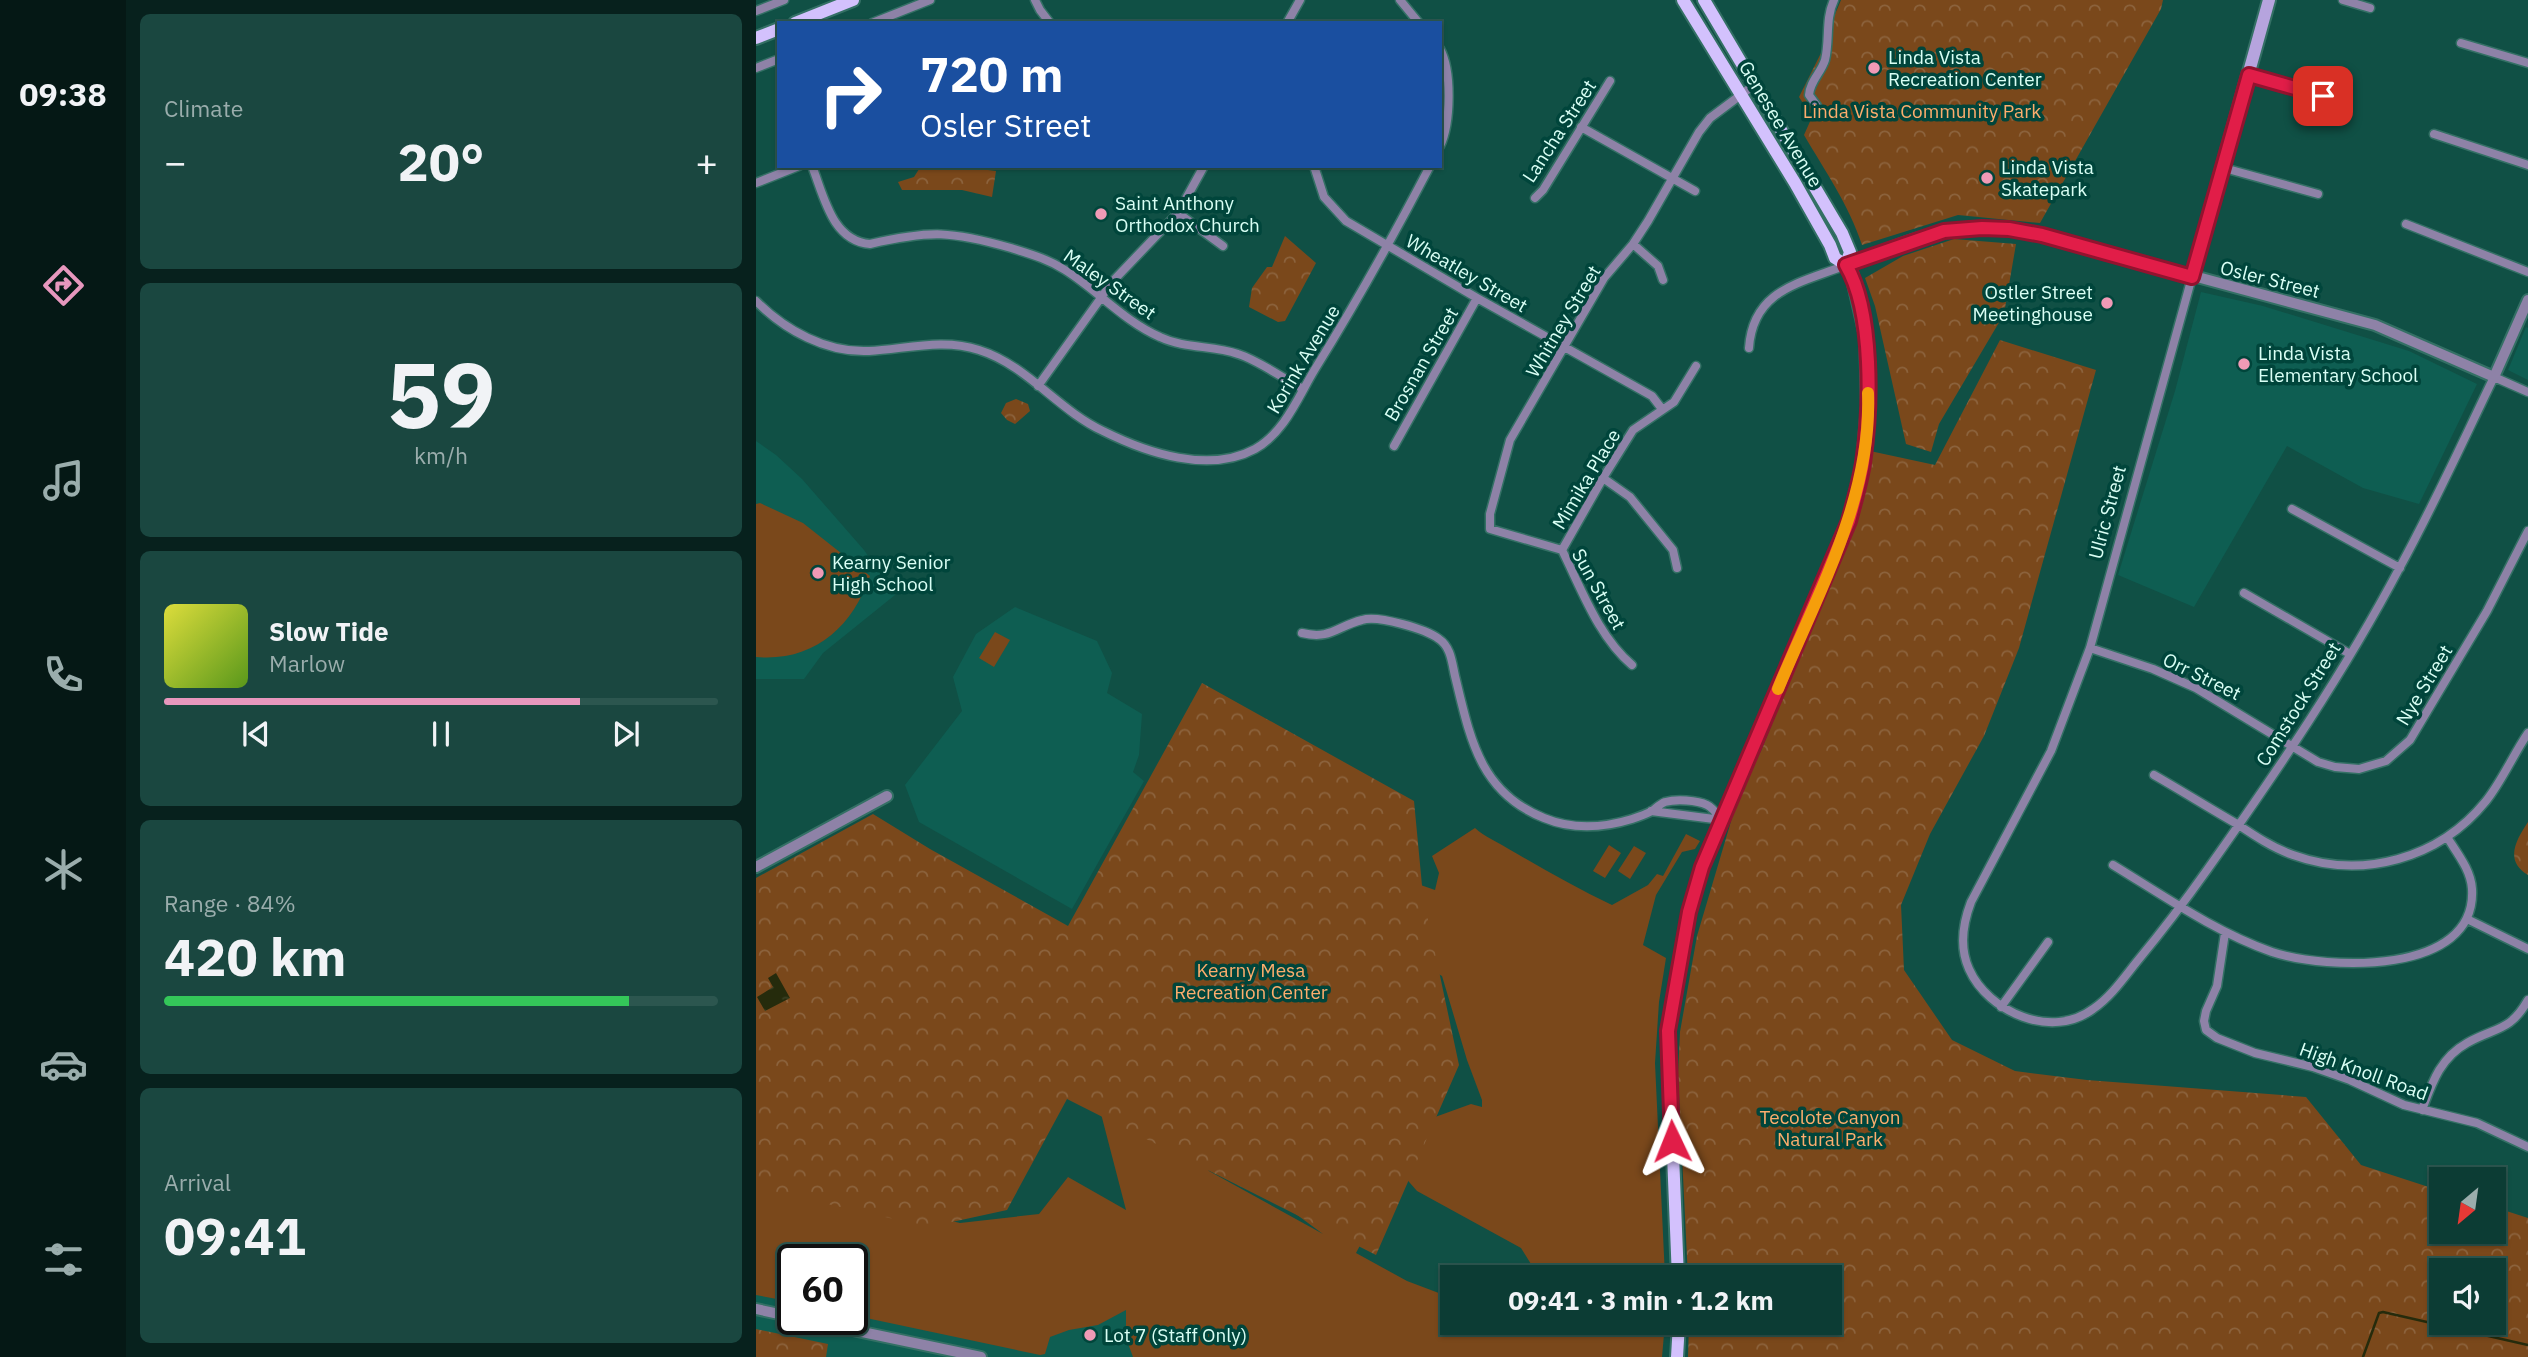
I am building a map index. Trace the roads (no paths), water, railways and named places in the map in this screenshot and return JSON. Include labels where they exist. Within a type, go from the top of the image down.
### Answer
[{"type":"main road","points":[[800,21],[853,0]]},
{"type":"main road","name":"Genesee Avenue","points":[[1677,1265],[1668,1031],[1689,912],[1702,867],[1849,521],[1863,464],[1868,405],[1866,336],[1858,295],[1846,265],[1835,258],[1795,183],[1683,0]]},
{"type":"main road","name":"Genesee Avenue","points":[[1704,0],[1842,233],[1850,252],[1846,265]]},
{"type":"main road","name":"Ulric Street","points":[[2192,277],[2269,0]]},
{"type":"main road","points":[[756,38],[777,30]]},
{"type":"main road","points":[[1677,1357],[1678,1335]]},
{"type":"street","points":[[756,11],[784,0]]},
{"type":"street","points":[[877,21],[930,0]]},
{"type":"street","points":[[1035,0],[1048,21]]},
{"type":"street","points":[[1288,21],[1300,0]]},
{"type":"street","points":[[1400,0],[1417,21]]},
{"type":"street","points":[[1817,106],[1809,95],[1810,86],[1825,61],[1829,10],[1834,0]]},
{"type":"street","points":[[2343,0],[2370,8]]},
{"type":"street","points":[[2461,43],[2528,63]]},
{"type":"street","points":[[1442,55],[1446,67],[1448,123],[1442,140]]},
{"type":"street","points":[[756,68],[777,60]]},
{"type":"street","points":[[2249,75],[2344,102]]},
{"type":"street","name":"Lancha Street","points":[[1535,198],[1543,190],[1610,81]]},
{"type":"street","name":"Whitney Street","points":[[1490,529],[1490,514],[1510,440],[1604,278],[1633,244],[1699,132],[1710,118],[1754,85]]},
{"type":"street","points":[[1581,127],[1695,191]]},
{"type":"street","points":[[2434,134],[2528,165]]},
{"type":"street","points":[[756,183],[794,168]]},
{"type":"street","name":"Maley Street","points":[[813,168],[835,223],[844,235],[870,244],[931,233],[971,237],[1039,256],[1064,269],[1160,338],[1238,354],[1303,389]]},
{"type":"street","points":[[1038,386],[1113,281],[1178,213],[1203,168]]},
{"type":"street","name":"Wheatley Street","points":[[1315,168],[1324,197],[1336,213],[1477,298],[1652,396],[1662,409]]},
{"type":"street","name":"Korink Avenue","points":[[756,301],[777,321],[810,339],[838,349],[867,351],[928,344],[955,345],[979,350],[1008,363],[1101,431],[1132,444],[1181,457],[1218,460],[1257,448],[1285,422],[1388,246],[1429,168]]},
{"type":"street","points":[[2224,168],[2318,194]]},
{"type":"street","points":[[1178,213],[1223,246]]},
{"type":"street","points":[[2406,224],[2528,272]]},
{"type":"street","name":"Osler Street","points":[[1749,348],[1750,332],[1763,309],[1780,291],[1796,282],[1944,231],[2009,229],[2042,235],[2375,325],[2528,392]]},
{"type":"street","points":[[1633,244],[1658,266],[1663,280]]},
{"type":"street","name":"Ulric Street","points":[[2001,1007],[1983,992],[1968,968],[1963,943],[1965,920],[1971,902],[2051,751],[2090,648],[2192,277]]},
{"type":"street","name":"Brosnan Street","points":[[1394,446],[1477,298]]},
{"type":"street","name":"Comstock Street","points":[[2001,1007],[2023,1017],[2045,1022],[2068,1020],[2091,1012],[2107,998],[2182,906],[2293,746],[2400,568],[2494,377],[2528,300]]},
{"type":"street","name":"Mimika Place","points":[[1563,550],[1633,430],[1674,402],[1696,366]]},
{"type":"street","points":[[1603,478],[1630,497],[1673,550],[1677,568]]},
{"type":"street","points":[[2292,509],[2400,568]]},
{"type":"street","name":"Sun Street","points":[[1490,529],[1563,550],[1606,637],[1632,665]]},
{"type":"street","name":"Nye Street","points":[[2293,746],[2318,762],[2335,767],[2359,769],[2386,761],[2395,755],[2410,740],[2487,611],[2528,531]]},
{"type":"street","points":[[2244,593],[2350,654]]},
{"type":"street","points":[[1302,633],[1321,636],[1361,620],[1378,618],[1438,638],[1449,649],[1478,758],[1492,779],[1515,802],[1545,819],[1578,827],[1596,827],[1614,824],[1651,811],[1663,803],[1685,801],[1708,805],[1722,820]]},
{"type":"street","name":"Orr Street","points":[[2090,648],[2153,669],[2196,688],[2293,746]]},
{"type":"street","points":[[2154,775],[2270,845],[2293,855],[2330,865],[2381,864],[2420,853],[2456,831],[2496,788],[2528,733]]},
{"type":"street","points":[[756,867],[887,796]]},
{"type":"street","points":[[1651,811],[1722,820]]},
{"type":"street","points":[[2113,865],[2225,933],[2273,952],[2300,958],[2365,963],[2426,954],[2451,939],[2467,919],[2471,908],[2472,887],[2465,865],[2447,837]]},
{"type":"street","points":[[2467,919],[2528,949]]},
{"type":"street","name":"High Knoll Road","points":[[2225,933],[2217,986],[2206,1011],[2206,1030],[2217,1038],[2255,1053],[2313,1067],[2350,1080],[2404,1105],[2477,1123],[2528,1147]]},
{"type":"street","points":[[2001,1007],[2048,942]]},
{"type":"street","points":[[2422,1110],[2434,1075],[2446,1059],[2467,1043],[2514,1021],[2528,1000]]},
{"type":"street","points":[[756,1309],[777,1314]]},
{"type":"street","points":[[868,1333],[981,1357]]},
{"type":"water","points":[[776,973],[790,998],[765,1011],[757,997],[773,987],[768,978]]},
{"type":"waterway","points":[[2363,1357],[2379,1313],[2383,1312],[2528,1345]]},
{"type":"place","name":"Linda Vista Recreation Center","points":[[1874,68]]},
{"type":"place","name":"Linda Vista Skatepark","points":[[1987,178]]},
{"type":"place","name":"Saint Anthony Orthodox Church","points":[[1101,214]]},
{"type":"place","name":"Ostler Street Meetinghouse","points":[[2107,303]]},
{"type":"place","name":"Linda Vista Elementary School","points":[[2244,364]]},
{"type":"place","name":"Kearny Senior High School","points":[[818,573]]},
{"type":"place","name":"Lot 7 (Staff Only)","points":[[1090,1335]]},
{"type":"park label","name":"Linda Vista Community Park","points":[[1922,111]]},
{"type":"park label","name":"Kearny Mesa Recreation Center","points":[[1251,981]]},
{"type":"park label","name":"Tecolote Canyon Natural Park","points":[[1830,1128]]}]
